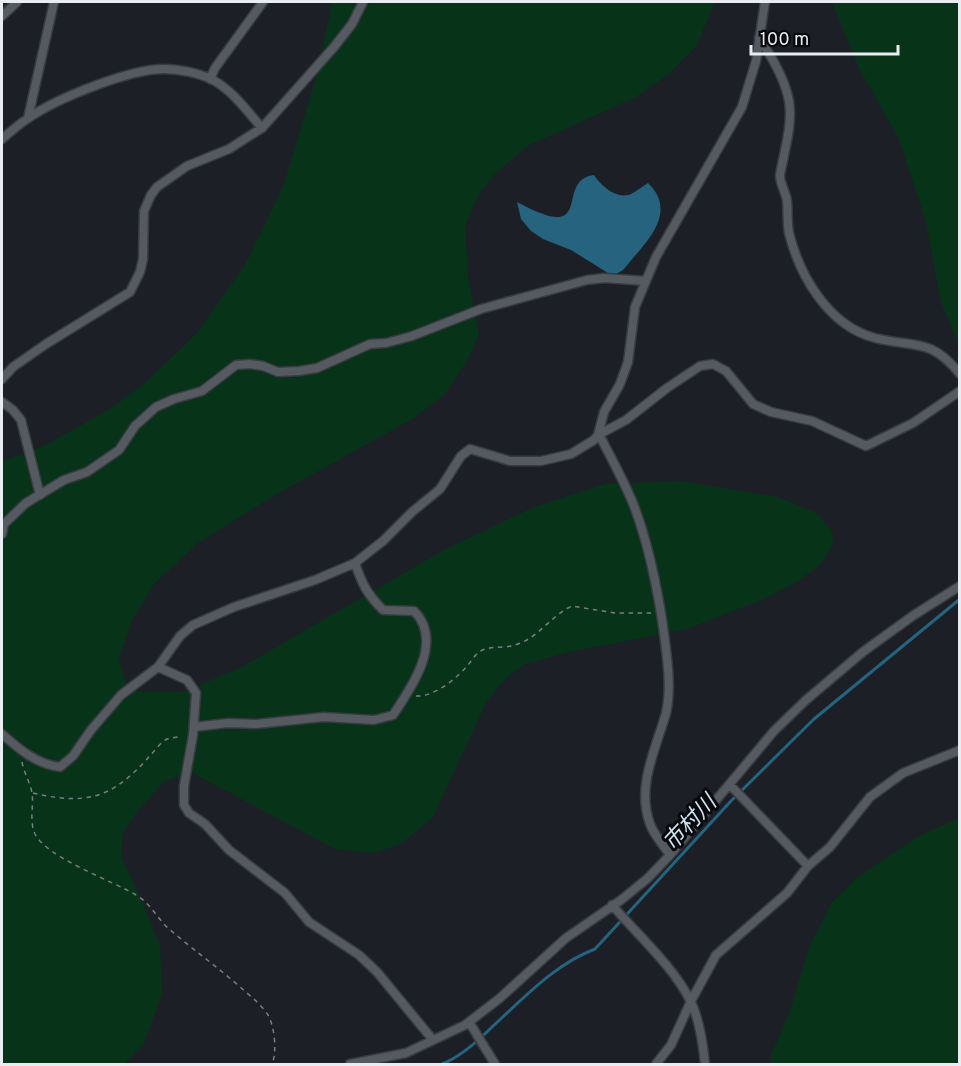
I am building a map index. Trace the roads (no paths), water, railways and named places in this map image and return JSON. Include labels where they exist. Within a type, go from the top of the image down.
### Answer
[{"type":"street","points":[[2,16],[17,2]]},
{"type":"street","points":[[28,118],[54,2]]},
{"type":"street","points":[[210,79],[215,68],[263,2]]},
{"type":"street","points":[[2,379],[13,367],[46,344],[130,292],[143,260],[144,211],[157,187],[187,166],[230,149],[262,128],[334,47],[352,24],[363,2]]},
{"type":"street","points":[[598,435],[604,412],[620,384],[628,362],[635,307],[656,257],[742,107],[756,61],[765,2]]},
{"type":"street","points":[[759,38],[778,70],[789,100],[790,114],[780,183],[786,194],[789,231],[797,258],[812,286],[833,316],[853,330],[874,338],[927,347],[943,356],[960,374]]},
{"type":"street","points":[[2,139],[28,118],[81,91],[130,75],[166,69],[210,79],[226,88],[262,128]]},
{"type":"street","points":[[2,534],[4,524],[26,503],[64,480],[87,472],[119,450],[135,426],[156,408],[174,399],[202,391],[236,365],[263,366],[278,372],[317,368],[370,344],[386,343],[412,336],[481,309],[587,280],[604,278],[646,281]]},
{"type":"street","points":[[2,734],[28,756],[43,763],[60,766],[73,756],[91,730],[121,695],[158,667],[180,636],[193,625],[234,607],[315,580],[355,563],[440,489],[461,456],[470,449],[510,461],[541,461],[571,454],[598,435],[626,420],[700,366],[712,364],[726,371],[753,405],[771,412],[812,421],[866,446],[914,423],[960,391]]},
{"type":"street","points":[[2,402],[21,420],[40,495]]},
{"type":"street","points":[[598,435],[634,506],[647,548],[660,614],[667,658],[668,700],[667,710],[647,771],[646,788],[651,825],[670,855]]},
{"type":"street","points":[[193,731],[228,723],[256,724],[324,717],[374,720],[393,714],[415,682],[423,657],[425,626],[414,611],[383,610],[363,587],[355,563]]},
{"type":"street","points":[[350,1065],[406,1053],[469,1022],[500,998],[566,938],[648,878],[774,731],[806,700],[864,651],[960,586]]},
{"type":"street","points":[[158,667],[187,680],[196,693],[193,731],[184,786],[184,805],[189,813],[205,824],[229,850],[285,893],[309,922],[359,955],[377,972],[433,1040]]},
{"type":"street","points":[[656,1065],[671,1045],[716,955],[787,893],[870,797],[903,773],[960,750]]},
{"type":"street","points":[[730,785],[808,866]]},
{"type":"street","points":[[612,905],[670,970],[691,1001],[698,1020],[705,1065]]},
{"type":"street","points":[[469,1022],[495,1065]]},
{"type":"water","points":[[594,175],[605,187],[620,195],[631,194],[648,183],[657,195],[660,206],[659,218],[648,240],[623,270],[616,274],[608,273],[571,250],[543,239],[531,231],[521,219],[517,202],[542,214],[557,217],[566,214],[582,179]]},
{"type":"waterway","name":"市村川","points":[[442,1064],[469,1048],[554,972],[580,955],[595,949],[731,801],[814,719],[960,599]]}]
